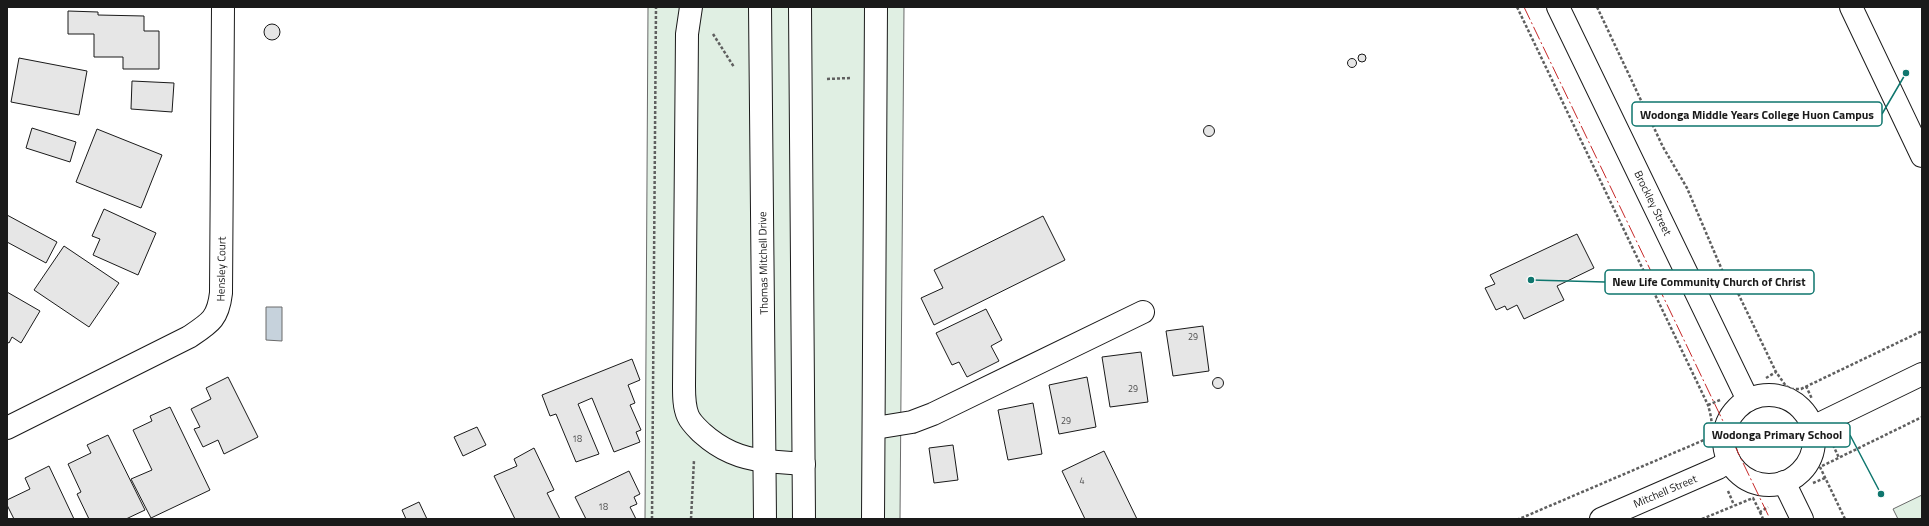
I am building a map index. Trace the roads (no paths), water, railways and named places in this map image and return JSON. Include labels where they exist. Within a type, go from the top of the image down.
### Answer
[{"type":"street","name":"Hensley Court","points":[[7,428],[189,336],[212,322],[220,308],[222,293],[223,7]]},
{"type":"street","points":[[691,7],[687,34],[684,386],[684,397],[688,415],[695,426],[719,446],[729,452],[747,459],[804,464]]},
{"type":"street","name":"Thomas Mitchell Drive","points":[[760,7],[765,519]]},
{"type":"street","points":[[800,7],[804,519]]},
{"type":"street","points":[[873,519],[876,7]]},
{"type":"street","name":"Brockley Street","points":[[1558,7],[1748,400]]},
{"type":"street","points":[[1851,7],[1922,156]]},
{"type":"street","points":[[874,428],[912,422],[933,414],[1143,312]]},
{"type":"street","points":[[1813,427],[1922,374]]},
{"type":"street","points":[[1763,395],[1778,396],[1792,402],[1804,412],[1813,427],[1812,453],[1806,466],[1796,476],[1784,482],[1772,485],[1759,484],[1747,479],[1736,471],[1729,461],[1724,448],[1724,433],[1729,420],[1737,408],[1748,400],[1763,395]]},
{"type":"street","name":"Mitchell Street","points":[[1601,519],[1718,468],[1729,461]]},
{"type":"street","points":[[1784,482],[1802,519]]},
{"type":"place","name":"Wodonga Middle Years College Huon Campus","points":[[1906,73]]},
{"type":"place","name":"New Life Community Church of Christ","points":[[1531,280]]},
{"type":"place","name":"Wodonga Primary School","points":[[1881,494]]}]
